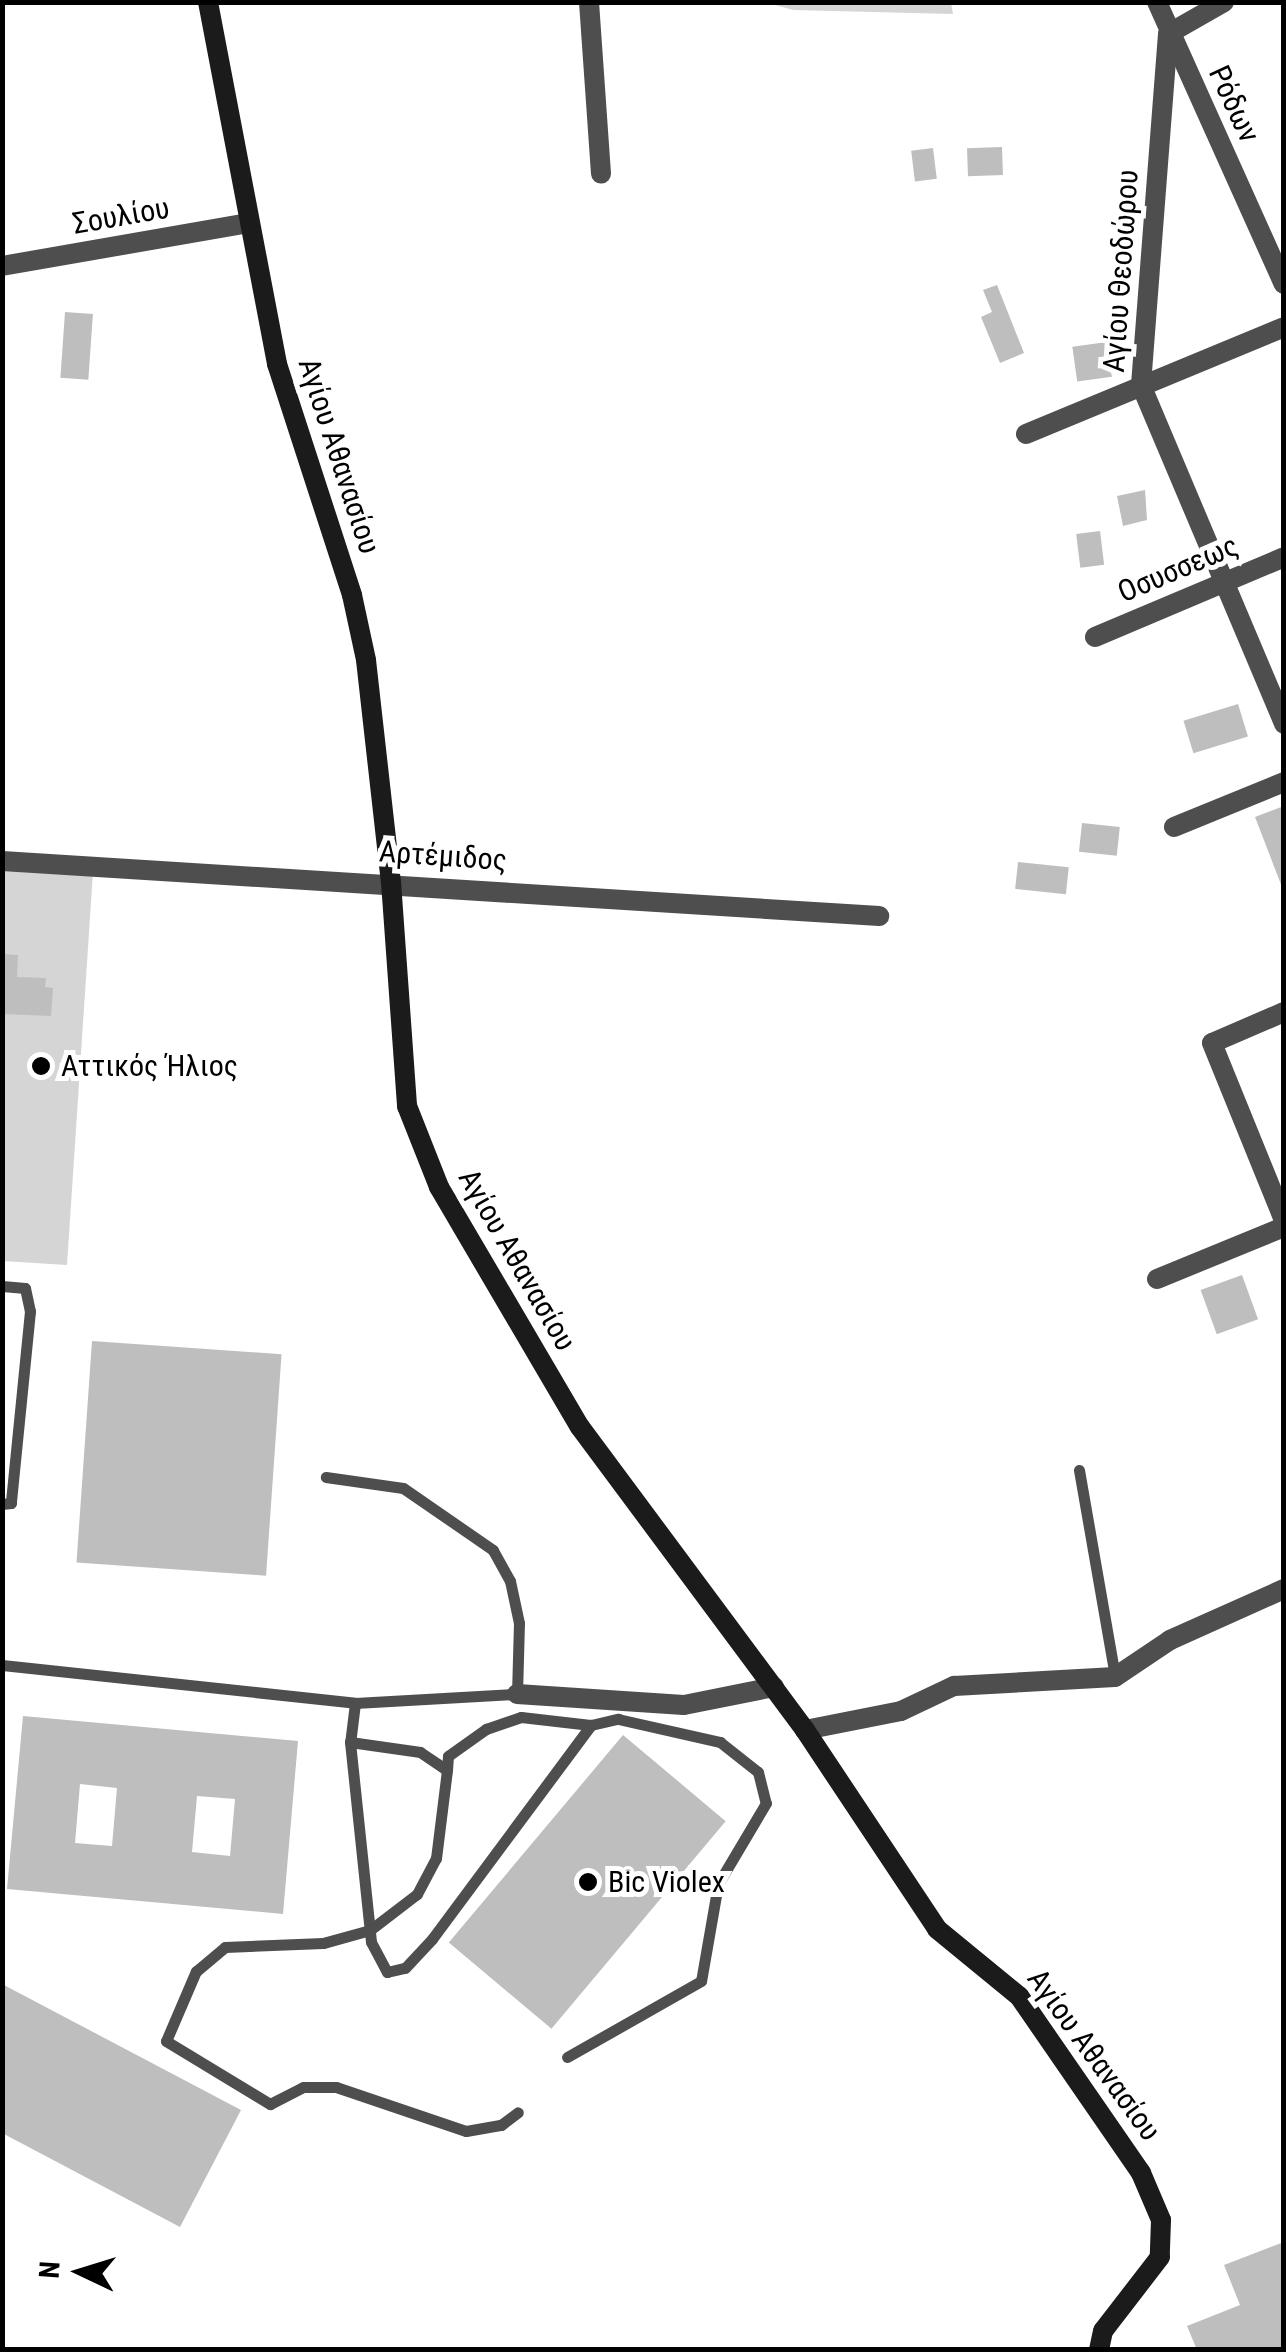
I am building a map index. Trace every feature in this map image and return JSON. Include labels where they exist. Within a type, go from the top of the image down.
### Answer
[{"type":"street","name":"Αγίου Αθανασίου","points":[[208,2],[277,364],[352,595],[391,882],[406,1106],[439,1187],[580,1427],[805,1730],[937,1929],[1019,1996],[1156,2203],[1160,2257],[1103,2331],[1099,2350]]},
{"type":"street","points":[[589,2],[601,174]]},
{"type":"street","name":"Ρόδων","points":[[1157,2],[1168,34],[1284,284]]},
{"type":"street","points":[[1168,34],[1224,2]]},
{"type":"street","name":"Αγίου Θεοδώρου","points":[[1168,34],[1141,385],[1284,724]]},
{"type":"street","name":"Σουλίου","points":[[2,266],[249,223]]},
{"type":"street","points":[[1026,434],[1284,328]]},
{"type":"street","name":"Οσυσσεως","points":[[1095,636],[1284,557]]},
{"type":"street","points":[[1174,827],[1284,782]]},
{"type":"street","name":"Αρτέμιδος","points":[[2,861],[391,882],[879,916]]},
{"type":"street","points":[[1158,1279],[1284,1224],[1212,1042],[1284,1012]]},
{"type":"street","points":[[805,1730],[901,1711],[954,1686],[1115,1678],[1170,1640],[1284,1589]]},
{"type":"street","points":[[517,1694],[684,1705],[774,1687]]},
{"type":"lane","points":[[2,1286],[25,1288],[30,1311],[11,1503],[2,1504]]},
{"type":"lane","points":[[1079,1470],[1115,1678]]},
{"type":"lane","points":[[2,1665],[355,1703],[517,1694],[518,1623],[510,1581],[493,1550],[403,1488],[326,1477]]},
{"type":"lane","points":[[355,1703],[350,1742],[370,1930],[387,1972],[405,1968],[590,1726]]},
{"type":"lane","points":[[518,2112],[501,2126],[466,2131],[336,2087],[303,2087],[270,2104],[166,2042],[196,1972],[225,1947],[323,1942],[370,1930],[417,1894],[436,1858],[448,1756],[486,1730],[520,1717],[590,1726],[618,1720],[720,1742],[758,1772],[766,1803],[718,1884],[701,1980],[567,2056]]},
{"type":"lane","points":[[350,1742],[420,1752],[448,1770]]},
{"type":"shaded area","points":[[768,3],[951,3],[953,14],[793,10]]},
{"type":"shaded area","name":"Αττικός Ήλιος","points":[[3,866],[93,872],[67,1265],[3,1261]]},
{"type":"building","points":[[1002,147],[1003,175],[968,176],[967,148]]},
{"type":"building","points":[[933,148],[937,179],[915,181],[911,151]]},
{"type":"building","points":[[997,285],[1024,353],[1000,363],[981,317],[992,312],[983,290]]},
{"type":"building","points":[[65,312],[93,314],[88,380],[60,378]]},
{"type":"building","points":[[1107,342],[1112,377],[1077,382],[1072,347]]},
{"type":"building","points":[[1145,490],[1147,520],[1123,526],[1117,496]]},
{"type":"building","points":[[1100,531],[1104,565],[1080,568],[1076,534]]},
{"type":"building","points":[[1238,704],[1248,737],[1193,753],[1183,721]]},
{"type":"building","points":[[1284,806],[1284,887],[1282,887],[1255,817]]},
{"type":"building","points":[[1082,823],[1120,827],[1117,856],[1079,852]]},
{"type":"building","points":[[1018,862],[1069,867],[1066,894],[1015,889]]},
{"type":"building","points":[[2,954],[18,955],[17,977],[46,978],[45,987],[53,988],[51,1016],[2,1014]]},
{"type":"building","points":[[1242,1275],[1258,1319],[1217,1334],[1201,1290]]},
{"type":"building","points":[[92,1341],[282,1354],[266,1576],[77,1562]]},
{"type":"building","points":[[23,1716],[298,1741],[283,1914],[7,1889]],"holes":[[[80,1784],[117,1788],[112,1846],[75,1843]],[[197,1796],[235,1799],[230,1856],[192,1852]]]},
{"type":"building","name":"Bic Violex","points":[[623,1735],[726,1821],[551,2029],[449,1943]]},
{"type":"building","points":[[2,1984],[241,2110],[180,2227],[2,2133]]},
{"type":"building","points":[[1284,2242],[1284,2350],[1197,2350],[1187,2326],[1240,2305],[1224,2265]]},
{"type":"place","name":"Αττικός Ήλιος","points":[[41,1066]]},
{"type":"place","name":"Bic Violex","points":[[588,1882]]}]
